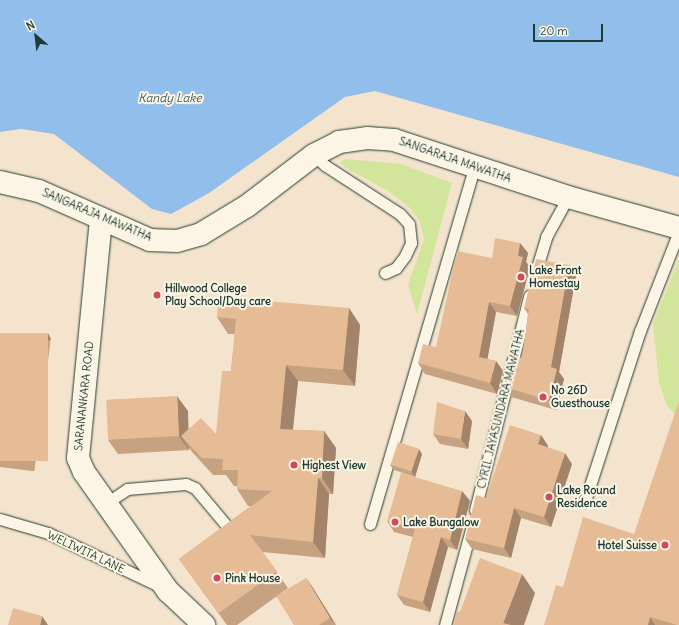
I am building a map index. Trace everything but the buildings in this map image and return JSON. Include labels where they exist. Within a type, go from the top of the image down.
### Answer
[{"type":"main road","name":"SANGARAJA MAWATHA","points":[[0,182],[39,191],[150,240],[177,241],[201,234],[247,206],[314,155],[339,142],[367,138],[394,140],[474,168],[568,197],[679,228]]},
{"type":"main road","name":"SARANANKARA ROAD","points":[[101,219],[78,458],[84,472],[108,502],[168,591],[204,625]]},
{"type":"lane","points":[[314,155],[326,166],[400,214],[409,224],[411,243],[405,256],[396,268],[385,273]]},
{"type":"lane","points":[[370,524],[474,168]]},
{"type":"lane","name":"CYRIL JAYASUNDARA MAWATHA","points":[[445,625],[539,259],[546,237],[568,197]]},
{"type":"lane","points":[[585,501],[640,331],[679,231]]},
{"type":"lane","points":[[108,502],[127,489],[186,484],[195,488],[226,525]]},
{"type":"lane","name":"WELIWITA LANE","points":[[0,520],[48,533],[168,591]]},
{"type":"green space","points":[[345,159],[401,164],[452,183],[417,314],[408,285],[424,239],[420,222],[410,208],[388,191],[346,168],[340,162]]},
{"type":"green space","points":[[679,259],[679,418],[667,406],[659,383],[653,324]]},
{"type":"water","name":"Kandy Lake","points":[[0,0],[679,0],[679,177],[375,91],[345,97],[209,193],[171,214],[152,209],[54,134],[21,129],[0,132]]},
{"type":"place","name":"Lake Front Homestay","points":[[521,277]]},
{"type":"place","name":"Hillwood College Play School/Day care","points":[[157,295]]},
{"type":"place","name":"No 26D Guesthouse","points":[[543,397]]},
{"type":"place","name":"Highest View","points":[[294,465]]},
{"type":"place","name":"Lake Round Residence","points":[[549,497]]},
{"type":"place","name":"Lake Bungalow","points":[[395,522]]},
{"type":"place","name":"Hotel Suisse","points":[[665,545]]},
{"type":"place","name":"Pink House","points":[[217,578]]}]
